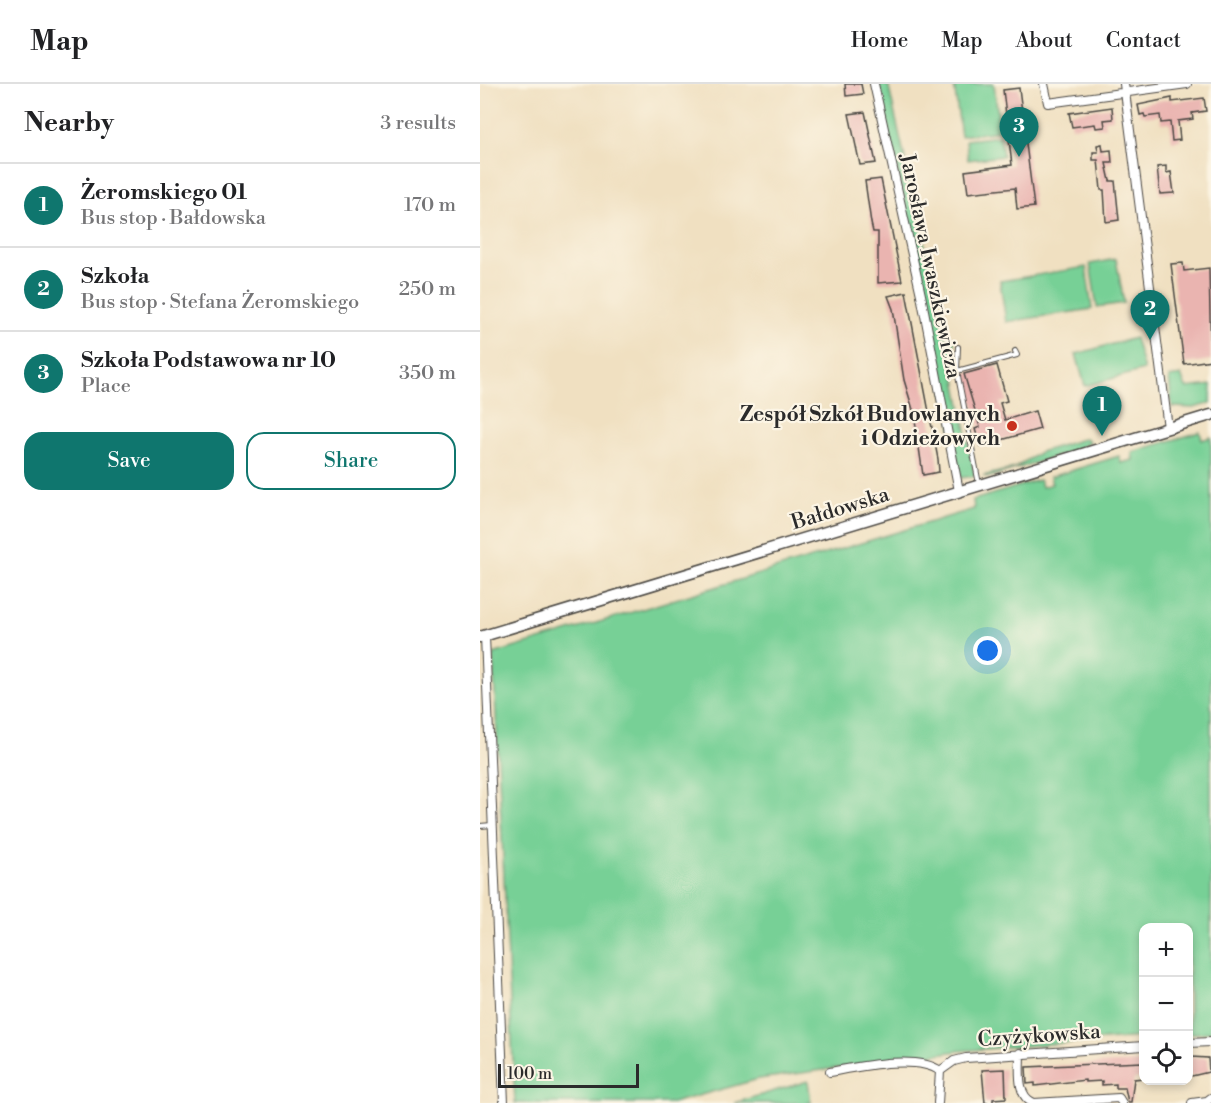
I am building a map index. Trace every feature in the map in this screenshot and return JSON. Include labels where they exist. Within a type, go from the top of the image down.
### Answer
[{"type":"street","name":"Jarosława Iwaszkiewicza","points":[[874,84],[921,295],[959,491]]},
{"type":"street","points":[[1044,84],[1048,103],[1124,88],[1187,84]]},
{"type":"street","points":[[1124,88],[1168,428]]},
{"type":"street","name":"Bałdowska","points":[[482,637],[1211,415]]},
{"type":"street","points":[[482,637],[493,825],[504,1103]]},
{"type":"street","points":[[1193,1043],[1211,1042]]},
{"type":"street","name":"Czyżykowska","points":[[940,1071],[954,1061],[966,1058],[1139,1046]]},
{"type":"street","points":[[1020,1053],[1022,1094],[1027,1100],[1034,1103],[1119,1098],[1122,1103]]},
{"type":"street","points":[[830,1072],[913,1062],[930,1065],[940,1071],[938,1103]]},
{"type":"street","points":[[1192,1103],[1207,1101],[1211,1098]]},
{"type":"lane","points":[[958,347],[957,371],[980,485]]},
{"type":"lane","points":[[957,371],[1017,355],[1015,351]]},
{"type":"lane","points":[[480,826],[493,825]]},
{"type":"green space","points":[[879,84],[888,84],[946,339],[954,337],[954,369],[975,476],[961,478],[927,303],[884,117]]},
{"type":"green space","points":[[954,84],[994,84],[1000,131],[961,136]]},
{"type":"green space","points":[[1000,136],[1003,156],[968,160],[966,140]]},
{"type":"green space","points":[[1116,259],[1124,303],[1097,307],[1090,264]]},
{"type":"green space","points":[[1086,267],[1092,309],[1006,322],[1000,281]]},
{"type":"green space","points":[[1135,338],[1144,370],[1085,386],[1076,354]]},
{"type":"green space","points":[[1181,375],[1186,388],[1211,385],[1211,403],[1194,408],[1172,407],[1169,377]]},
{"type":"green space","points":[[1200,432],[1202,440],[1211,437],[1211,1032],[1193,1034],[1193,923],[1139,923],[1139,1037],[958,1051],[759,1079],[672,1103],[515,1103],[493,654],[974,509],[973,500],[1039,480],[1042,487],[1052,484],[1050,477],[1119,456],[1121,463],[1133,460],[1132,452]]},
{"type":"green space","points":[[1086,438],[1090,442],[1074,451],[989,477],[983,476],[1015,468],[1040,452]]},
{"type":"green space","points":[[808,1081],[811,1103],[734,1103]]},
{"type":"building","points":[[845,84],[861,84],[863,94],[846,96]]},
{"type":"building","points":[[1019,88],[1034,207],[1017,209],[1015,188],[968,193],[965,171],[1012,165],[1003,90]]},
{"type":"building","points":[[1172,98],[1172,102],[1204,98],[1206,111],[1192,113],[1193,119],[1178,121],[1180,140],[1172,141],[1170,122],[1161,123],[1160,115],[1145,117],[1144,114],[1140,115],[1138,105]]},
{"type":"building","points":[[1112,107],[1113,119],[1104,120],[1105,127],[1096,128],[1095,124],[1072,127],[1069,113]]},
{"type":"building","points":[[865,112],[876,163],[860,165],[849,114]]},
{"type":"building","points":[[1102,144],[1103,151],[1111,150],[1112,163],[1106,163],[1110,181],[1115,181],[1119,220],[1106,222],[1104,190],[1101,190],[1098,160],[1093,160],[1093,152],[1098,152],[1097,145]]},
{"type":"building","points":[[1166,166],[1166,173],[1171,172],[1174,193],[1160,194],[1157,167]]},
{"type":"building","points":[[881,179],[902,281],[878,283],[878,232],[873,232],[865,181]]},
{"type":"building","points":[[1183,263],[1184,271],[1209,268],[1211,360],[1184,364],[1171,264]]},
{"type":"building","points":[[906,292],[938,459],[939,472],[923,475],[914,413],[904,380],[893,309],[888,296]]},
{"type":"building","points":[[997,365],[1007,401],[1000,403],[1005,420],[1035,411],[1040,429],[980,446],[975,429],[980,427],[964,374]]},
{"type":"building","points":[[1193,1057],[1208,1058],[1209,1072],[1193,1076]]},
{"type":"building","points":[[1139,1062],[1139,1078],[1134,1079],[1131,1102],[1128,1102],[1125,1088],[1116,1088],[1116,1084],[1102,1085],[1102,1081],[1085,1082],[1085,1080],[1035,1086],[1035,1083],[1027,1084],[1026,1067]]},
{"type":"building","points":[[1005,1069],[1006,1098],[993,1099],[993,1103],[985,1103],[982,1070]]},
{"type":"place","name":"Szkoła Podstawowa nr 10","points":[[1019,157]]},
{"type":"place","name":"Szkoła","points":[[1150,340]]},
{"type":"place","name":"Zespół Szkół Budowlanych i Odzieżowych","points":[[1012,426]]},
{"type":"place","name":"Żeromskiego 01","points":[[1102,436]]}]
